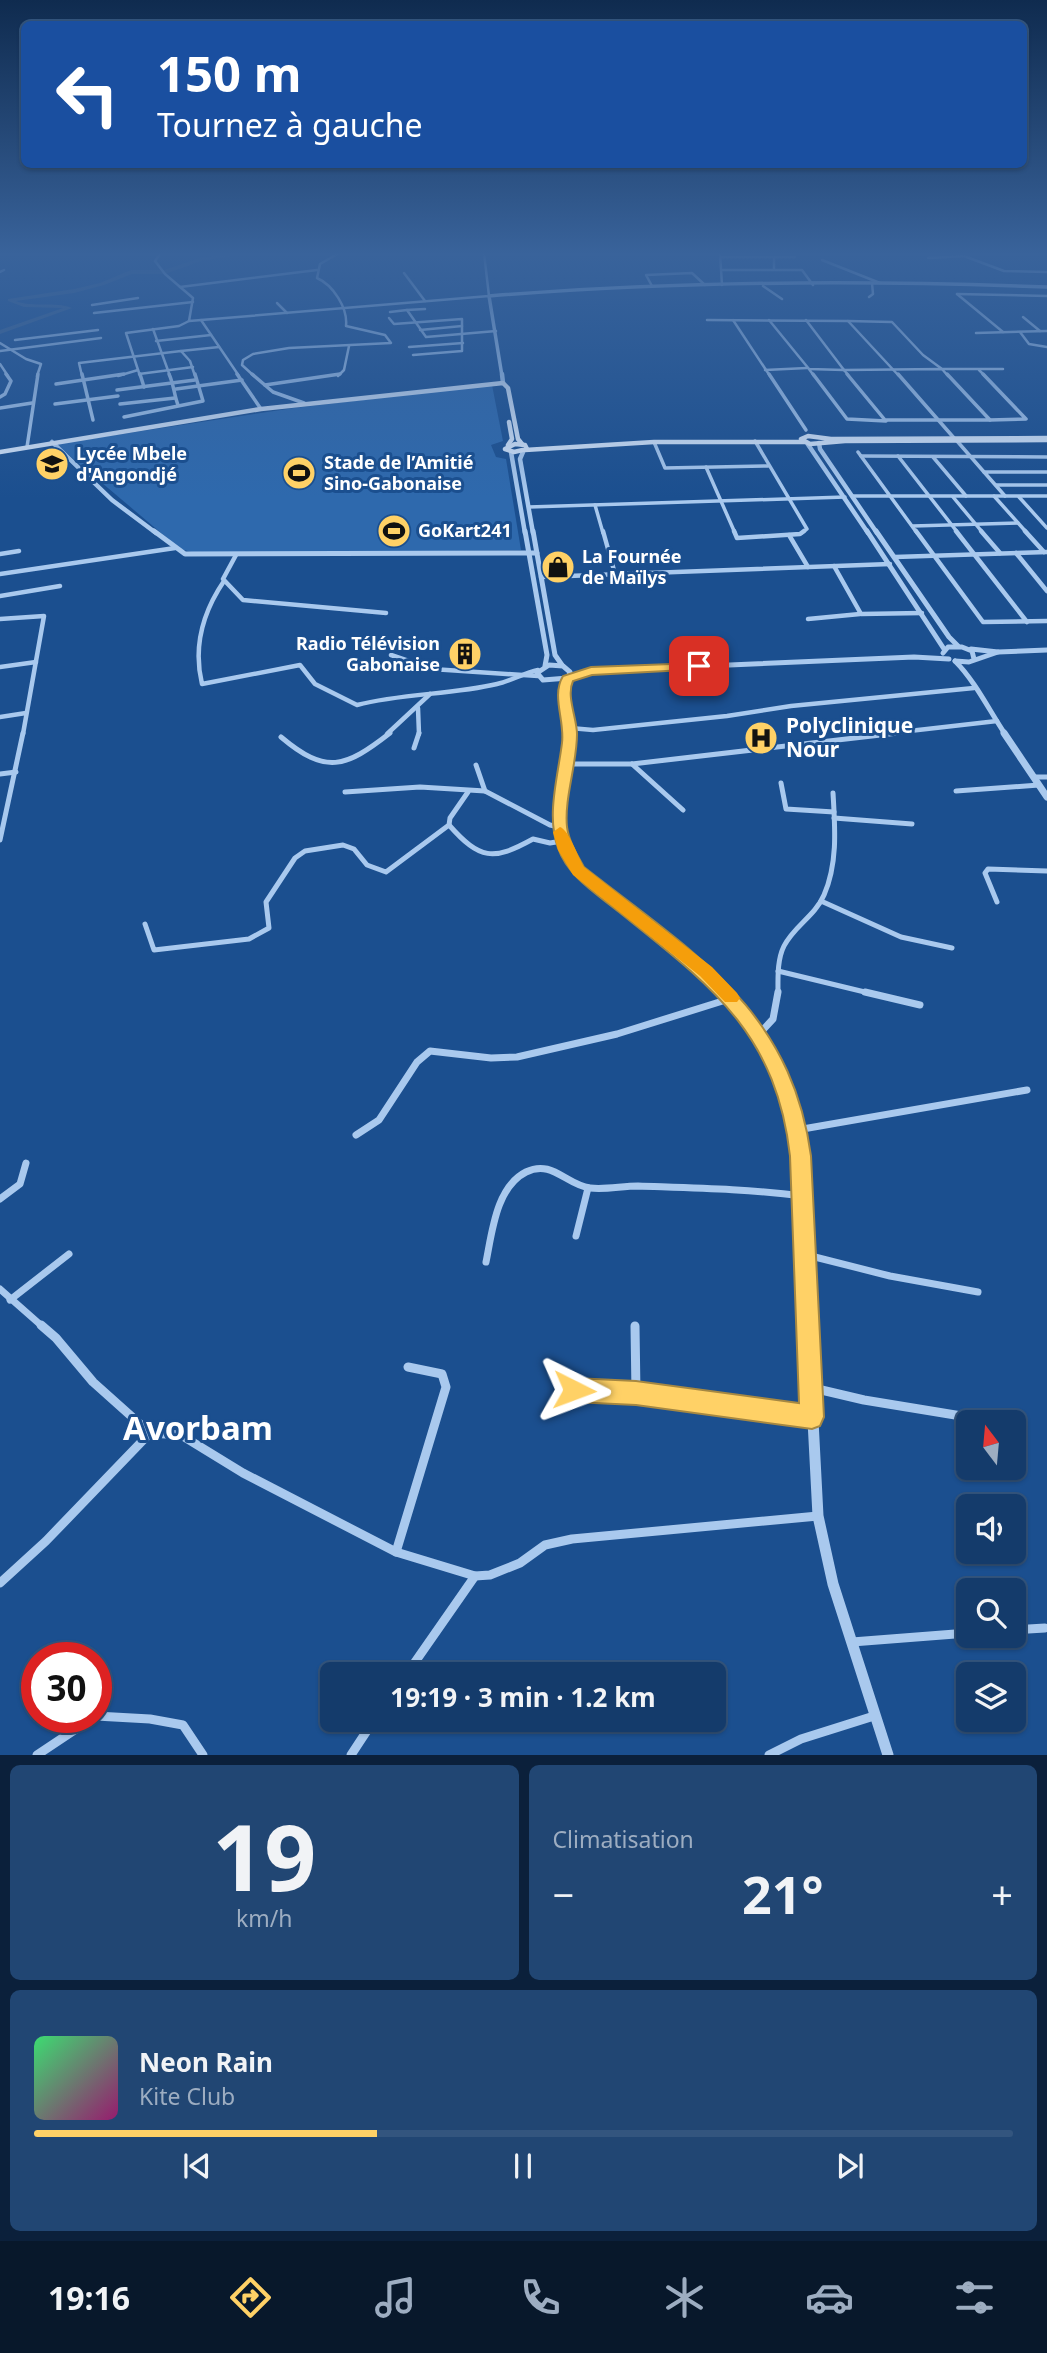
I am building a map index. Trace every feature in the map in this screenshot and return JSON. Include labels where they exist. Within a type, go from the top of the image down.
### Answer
[{"type":"main road","points":[[0,452],[304,403],[504,384]]},
{"type":"main road","points":[[504,384],[512,439],[505,449],[510,452],[523,448],[805,438]]},
{"type":"main road","points":[[504,384],[508,388],[518,439],[523,448]]},
{"type":"main road","points":[[509,445],[523,448],[805,438],[1047,439]]},
{"type":"street","points":[[15,340],[57,335]]},
{"type":"street","points":[[126,335],[144,387]]},
{"type":"street","points":[[154,335],[174,383],[178,405]]},
{"type":"street","points":[[156,341],[211,335],[261,409]]},
{"type":"street","points":[[304,403],[273,392],[242,365],[247,355],[275,348],[391,343],[385,335]]},
{"type":"street","points":[[425,336],[439,335]]},
{"type":"street","points":[[413,355],[462,351],[463,335]]},
{"type":"street","points":[[497,335],[504,384]]},
{"type":"street","points":[[743,335],[805,438],[922,612],[944,649],[943,653],[969,675],[974,688],[1047,797]]},
{"type":"street","points":[[781,335],[847,419],[893,422],[1026,419],[978,369]]},
{"type":"street","points":[[817,335],[884,420],[893,422]]},
{"type":"street","points":[[861,335],[1006,496]]},
{"type":"street","points":[[904,335],[923,355],[942,369],[990,420]]},
{"type":"street","points":[[1022,335],[1028,345],[1047,347]]},
{"type":"street","points":[[0,351],[101,338]]},
{"type":"street","points":[[0,343],[41,365],[32,403],[27,447]]},
{"type":"street","points":[[409,348],[463,343]]},
{"type":"street","points":[[265,385],[338,376],[344,370],[349,346]]},
{"type":"street","points":[[93,420],[79,363],[219,347]]},
{"type":"street","points":[[124,416],[166,412],[178,405],[203,401],[193,367],[181,351]]},
{"type":"street","points":[[0,364],[11,381],[5,394],[0,397]]},
{"type":"street","points":[[56,384],[193,367]]},
{"type":"street","points":[[765,370],[1003,369]]},
{"type":"street","points":[[117,390],[195,380]]},
{"type":"street","points":[[176,389],[242,380]]},
{"type":"street","points":[[55,404],[118,396]]},
{"type":"street","points":[[120,404],[175,398]]},
{"type":"street","points":[[0,408],[32,403]]},
{"type":"street","points":[[817,440],[949,638],[958,646]]},
{"type":"street","points":[[706,467],[737,538],[800,534],[807,529],[755,441]]},
{"type":"street","points":[[52,442],[112,500],[175,548],[194,556],[533,553]]},
{"type":"street","points":[[654,442],[665,468],[768,466]]},
{"type":"street","points":[[523,448],[520,459],[547,655],[545,666],[538,673]]},
{"type":"street","points":[[510,452],[541,577],[555,654],[570,672],[563,689],[570,728],[559,827],[562,841],[570,859],[587,880],[706,972],[732,999],[759,1034],[784,1085],[797,1130],[803,1196],[803,1254],[818,1516],[830,1573],[888,1755]]},
{"type":"street","points":[[1047,457],[860,454],[984,623],[1047,621]]},
{"type":"street","points":[[898,456],[1027,622]]},
{"type":"street","points":[[933,457],[966,496]]},
{"type":"street","points":[[984,472],[1047,472]]},
{"type":"street","points":[[996,485],[1047,485]]},
{"type":"street","points":[[853,496],[1047,496]]},
{"type":"street","points":[[952,496],[1000,554]]},
{"type":"street","points":[[994,496],[1045,552]]},
{"type":"street","points":[[1018,496],[1047,528]]},
{"type":"street","points":[[528,507],[845,497]]},
{"type":"street","points":[[595,505],[615,574]]},
{"type":"street","points":[[1041,522],[1047,522]]},
{"type":"street","points":[[912,526],[1018,523]]},
{"type":"street","points":[[789,536],[808,567]]},
{"type":"street","points":[[0,574],[175,548]]},
{"type":"street","points":[[0,554],[19,551]]},
{"type":"street","points":[[895,557],[1045,552]]},
{"type":"street","points":[[1016,553],[1047,591]]},
{"type":"street","points":[[236,555],[224,581],[212,597],[203,623],[199,649],[202,684],[300,665],[315,684],[350,704],[391,696],[430,694],[499,684],[522,674]]},
{"type":"street","points":[[541,577],[890,564]]},
{"type":"street","points":[[834,566],[861,614]]},
{"type":"street","points":[[224,581],[243,600],[248,601],[386,613]]},
{"type":"street","points":[[0,596],[60,586]]},
{"type":"street","points":[[808,619],[922,612]]},
{"type":"street","points":[[0,619],[44,616],[16,772],[2,821],[0,840]]},
{"type":"street","points":[[914,657],[958,646],[998,652],[1047,650]]},
{"type":"street","points":[[966,648],[974,653],[969,675]]},
{"type":"street","points":[[545,666],[591,671],[914,657],[973,660],[998,652]]},
{"type":"street","points":[[391,656],[432,669],[538,673],[566,699]]},
{"type":"street","points":[[0,667],[36,662]]},
{"type":"street","points":[[549,681],[591,671]]},
{"type":"street","points":[[570,728],[593,730],[727,716],[791,706],[974,688]]},
{"type":"street","points":[[281,737],[314,761],[326,764],[349,757],[387,735],[430,694]]},
{"type":"street","points":[[414,748],[420,730],[418,708]]},
{"type":"street","points":[[0,717],[26,713]]},
{"type":"street","points":[[568,764],[632,764],[997,721]]},
{"type":"street","points":[[632,764],[684,810]]},
{"type":"street","points":[[476,765],[485,791]]},
{"type":"street","points":[[0,774],[16,772]]},
{"type":"street","points":[[1034,777],[1047,776]]},
{"type":"street","points":[[781,783],[786,808],[912,824]]},
{"type":"street","points":[[956,790],[1039,785]]},
{"type":"street","points":[[345,792],[420,787],[485,791],[550,825],[559,827]]},
{"type":"street","points":[[145,924],[154,950],[249,939],[269,928],[266,902],[295,858],[305,851],[343,845],[354,849],[367,865],[386,872],[449,825],[450,818],[468,792]]},
{"type":"street","points":[[759,1034],[773,1024],[776,1015],[778,971],[783,947],[816,910],[833,866],[833,793]]},
{"type":"street","points":[[449,825],[471,848],[495,854],[512,852],[533,839],[550,843],[562,841]]},
{"type":"street","points":[[997,902],[985,873],[988,869],[1047,871]]},
{"type":"street","points":[[821,901],[906,940],[934,948],[952,948]]},
{"type":"street","points":[[778,971],[920,1005]]},
{"type":"street","points":[[356,1135],[379,1120],[417,1062],[430,1051],[491,1058],[517,1057],[617,1034],[732,999]]},
{"type":"street","points":[[797,1130],[1027,1090]]},
{"type":"street","points":[[0,1199],[20,1184],[26,1163]]},
{"type":"street","points":[[486,1262],[496,1214],[512,1185],[523,1173],[548,1167],[588,1188],[666,1187],[803,1196]]},
{"type":"street","points":[[576,1236],[588,1188]]},
{"type":"street","points":[[10,1300],[69,1254]]},
{"type":"street","points":[[803,1254],[833,1258],[905,1279],[924,1280],[978,1292]]},
{"type":"street","points":[[0,1289],[56,1338],[93,1382],[150,1433],[181,1435],[254,1479],[396,1552],[475,1576],[490,1575],[520,1563],[545,1545],[572,1539],[818,1516]]},
{"type":"street","points":[[635,1326],[636,1393]]},
{"type":"street","points":[[396,1552],[446,1387],[442,1374],[408,1367]]},
{"type":"street","points":[[810,1387],[864,1400],[956,1415]]},
{"type":"street","points":[[574,1390],[636,1393],[812,1417]]},
{"type":"street","points":[[0,1583],[46,1541],[150,1433]]},
{"type":"street","points":[[415,1662],[475,1576]]},
{"type":"street","points":[[1026,1629],[1045,1628]]},
{"type":"street","points":[[852,1642],[956,1634]]},
{"type":"street","points":[[769,1755],[800,1739],[876,1715]]},
{"type":"street","points":[[112,1717],[150,1719],[183,1726],[204,1755]]},
{"type":"street","points":[[351,1755],[366,1732]]},
{"type":"street","points":[[37,1755],[70,1733]]},
{"type":"shaded area","name":"Stade de l’Amitié Sino-Gabonaise","points":[[492,385],[503,441],[491,445],[496,457],[506,459],[521,550],[199,554],[180,549],[56,444],[294,408]]},
{"type":"slow traffic","points":[[560,832],[570,859],[579,871],[706,972],[731,998]]},
{"type":"place","name":"Lycée Mbele d'Angondjé","points":[[52,464]]},
{"type":"place","name":"Stade de l’Amitié Sino-Gabonaise","points":[[299,473]]},
{"type":"place","name":"GoKart241","points":[[394,531]]},
{"type":"place","name":"La Fournée de Maïlys","points":[[558,567]]},
{"type":"place","name":"Radio Télévision Gabonaise","points":[[465,654]]},
{"type":"place","name":"Polyclinique Nour","points":[[761,738]]},
{"type":"district","name":"Avorbam","points":[[198,1428]]},
{"type":"route","points":[[574,1390],[636,1393],[812,1417],[803,1254],[802,1173],[797,1130],[776,1066],[752,1023],[706,972],[579,871],[570,859],[559,827],[570,738],[563,689],[568,678],[591,671],[699,666]]}]
